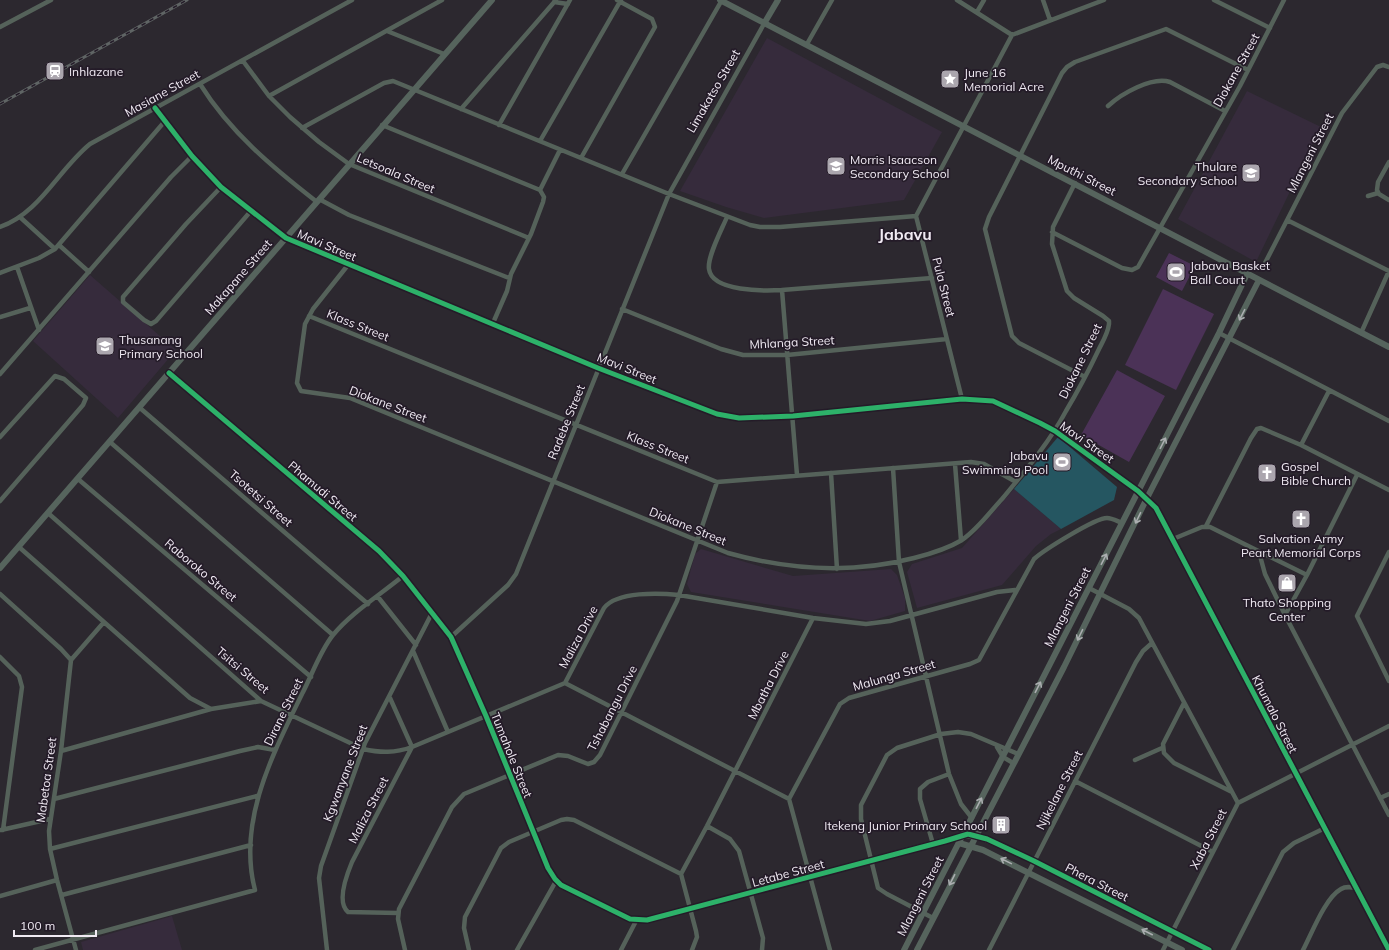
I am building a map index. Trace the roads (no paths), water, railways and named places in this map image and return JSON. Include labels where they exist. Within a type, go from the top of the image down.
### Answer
[{"type":"street","points":[[0,27],[51,0]]},
{"type":"street","name":"Masiane Street","points":[[0,227],[21,218],[40,199],[73,159],[90,144],[352,0]]},
{"type":"street","points":[[269,96],[442,0]]},
{"type":"street","name":"Makapane Street","points":[[0,568],[140,408],[413,89],[492,0]]},
{"type":"street","points":[[540,141],[619,0],[654,21],[655,28],[582,158]]},
{"type":"street","points":[[622,174],[721,0]]},
{"type":"street","name":"Mputhi Street","points":[[721,0],[1076,183],[1247,274],[1389,347]]},
{"type":"street","name":"Limakatso Street","points":[[669,194],[778,0]]},
{"type":"street","points":[[806,44],[832,0]]},
{"type":"street","points":[[957,0],[1012,35]]},
{"type":"street","points":[[977,12],[984,0]]},
{"type":"street","points":[[1043,0],[1050,20]]},
{"type":"street","points":[[302,128],[387,82],[393,81],[669,194],[750,225],[768,228],[916,216],[1012,35],[1104,0]]},
{"type":"street","points":[[1214,0],[1270,28]]},
{"type":"street","name":"Diokane Street","points":[[348,265],[309,316],[303,332],[297,378],[297,386],[301,391],[350,398],[728,553],[771,563],[810,568],[838,569],[899,562],[934,552],[961,540],[983,521],[1016,482],[1055,431],[1085,377],[1108,331],[1109,321],[1067,291],[1052,244],[1052,232],[1129,270],[1135,270],[1138,267],[1248,70],[1284,0]]},
{"type":"street","points":[[461,109],[555,1],[569,2],[499,125]]},
{"type":"street","points":[[1085,377],[1019,342],[1012,336],[985,229],[989,217],[1062,73],[1067,67],[1075,62],[1166,29],[1248,70]]},
{"type":"street","points":[[387,31],[444,54]]},
{"type":"street","name":"Letsoala Street","points":[[243,61],[269,96],[302,128],[350,164],[529,238]]},
{"type":"street","name":"Mlangeni Street","points":[[1264,265],[1347,105],[1377,67],[1382,65],[1389,67]]},
{"type":"street","points":[[1108,106],[1126,92],[1162,80],[1170,82],[1225,111]]},
{"type":"street","points":[[200,84],[224,117],[243,139],[274,168],[318,200],[349,215],[509,278]]},
{"type":"street","name":"Mavi Street","points":[[155,108],[192,156],[221,187],[250,212],[286,238],[598,368],[729,417],[793,416],[962,399],[993,401],[1055,431],[1138,491]]},
{"type":"street","points":[[0,273],[46,255],[57,247],[165,121]]},
{"type":"street","points":[[382,125],[540,190],[544,199],[529,238],[522,249],[509,278],[507,291],[493,323]]},
{"type":"street","points":[[540,190],[560,150]]},
{"type":"street","points":[[0,374],[171,177],[192,156]]},
{"type":"street","points":[[1378,193],[1378,182],[1389,162]]},
{"type":"street","points":[[1052,232],[1056,220],[1076,183]]},
{"type":"street","points":[[221,187],[186,224],[123,297],[123,302],[149,323],[156,321],[250,212]]},
{"type":"street","points":[[1368,196],[1378,193],[1389,200]]},
{"type":"street","name":"Radebe Street","points":[[451,636],[512,580],[520,565],[669,194]]},
{"type":"street","name":"Pula Street","points":[[916,216],[962,399]]},
{"type":"street","points":[[727,217],[711,258],[709,269],[711,275],[721,283],[740,289],[762,291],[782,290],[932,278]]},
{"type":"street","points":[[21,218],[89,272]]},
{"type":"street","points":[[1287,220],[1389,271],[1361,333]]},
{"type":"street","points":[[522,235],[522,249]]},
{"type":"street","points":[[17,267],[30,308],[39,330]]},
{"type":"street","name":"Mlangeni Street","points":[[904,950],[960,843],[1219,333],[1247,274]]},
{"type":"street","name":"Mlangeni Street","points":[[917,950],[975,834],[1064,667],[1147,498],[1259,280]]},
{"type":"street","points":[[782,290],[797,475]]},
{"type":"street","points":[[0,318],[30,308]]},
{"type":"street","name":"Mhlanga Street","points":[[622,309],[729,352],[743,355],[787,355],[947,339]]},
{"type":"street","name":"Klass Street","points":[[309,316],[717,482],[971,462],[984,464],[1016,482]]},
{"type":"street","points":[[1219,333],[1389,421]]},
{"type":"street","name":"Phamudi Street","points":[[169,373],[378,552],[403,576],[451,636]]},
{"type":"street","points":[[0,438],[55,376],[62,377],[86,398],[85,403],[0,500]]},
{"type":"street","points":[[1301,445],[1329,391]]},
{"type":"street","name":"Tsotetsi Street","points":[[140,408],[368,604]]},
{"type":"street","points":[[1206,526],[1250,438],[1257,429],[1267,429],[1389,490]]},
{"type":"street","points":[[110,442],[333,635]]},
{"type":"street","points":[[955,464],[961,540]]},
{"type":"street","points":[[893,468],[899,562],[941,734],[949,774],[961,804],[972,818]]},
{"type":"street","points":[[831,473],[838,569]]},
{"type":"street","points":[[1285,615],[1308,575],[1357,475]]},
{"type":"street","name":"Raboroko Street","points":[[78,479],[310,677]]},
{"type":"street","name":"Tshabangu Drive","points":[[398,913],[454,802],[464,794],[508,774],[558,755],[568,756],[585,764],[591,763],[600,755],[679,595],[717,482]]},
{"type":"street","name":"Khumalo Street","points":[[1138,491],[1156,508],[1173,539],[1295,774],[1389,950]]},
{"type":"street","name":"Tsitsi Street","points":[[48,513],[261,701],[363,748],[388,752],[412,747]]},
{"type":"street","name":"Malunga Street","points":[[789,799],[836,710],[844,701],[970,664],[979,660],[1029,564],[1039,554],[1097,521],[1107,518],[1122,523]]},
{"type":"street","points":[[1173,539],[1206,526],[1308,575]]},
{"type":"street","points":[[19,547],[190,698],[211,709]]},
{"type":"street","points":[[1259,552],[1265,574],[1285,615],[1389,815]]},
{"type":"street","points":[[1389,552],[1357,616],[1389,681]]},
{"type":"street","name":"Dirane Street","points":[[74,940],[255,890],[251,872],[251,845],[257,796],[275,750],[310,677],[333,635],[403,576]]},
{"type":"street","points":[[1089,588],[1136,614],[1238,803]]},
{"type":"street","points":[[813,618],[866,624],[882,623],[997,592],[1015,590]]},
{"type":"street","points":[[0,594],[61,649],[70,660],[104,622]]},
{"type":"street","name":"Maliza Drive","points":[[486,716],[565,683],[608,603],[625,596],[679,595],[813,618]]},
{"type":"street","points":[[378,597],[416,645]]},
{"type":"street","name":"Kgwanyane Street","points":[[327,950],[319,872],[363,748],[390,698],[432,613]]},
{"type":"street","name":"Mbatha Drive","points":[[681,874],[735,772],[813,618]]},
{"type":"street","name":"Tumahole Street","points":[[451,636],[486,716],[532,831],[548,868],[556,881]]},
{"type":"street","name":"Njikelane Street","points":[[989,950],[1136,662],[1143,651],[1152,642]]},
{"type":"street","points":[[413,651],[448,732]]},
{"type":"street","points":[[1,660],[19,676],[22,687],[1,830],[50,819]]},
{"type":"street","name":"Mabetoa Street","points":[[70,660],[61,751],[50,819],[50,849],[76,950]]},
{"type":"street","points":[[565,683],[789,799],[830,950]]},
{"type":"street","points":[[390,698],[412,747],[486,716]]},
{"type":"street","points":[[61,751],[211,709],[261,701]]},
{"type":"street","points":[[1135,760],[1162,748],[1184,703]]},
{"type":"street","name":"Xaba Street","points":[[1163,950],[1238,803],[1389,726]]},
{"type":"street","points":[[933,918],[878,888],[861,819],[861,805],[884,760],[891,751],[941,734],[963,732],[997,747],[1007,748],[1018,754]]},
{"type":"street","name":"Maliza Street","points":[[398,913],[348,912],[343,904],[343,892],[346,877],[352,862],[412,747]]},
{"type":"street","points":[[997,747],[1003,757],[1013,763]]},
{"type":"street","points":[[54,799],[244,750],[258,748],[275,750]]},
{"type":"street","points":[[1162,748],[1166,757],[1174,763],[1232,792]]},
{"type":"street","points":[[932,844],[920,799],[920,790],[928,782],[949,774]]},
{"type":"street","points":[[1075,781],[1213,852]]},
{"type":"street","points":[[1380,798],[1389,794]]},
{"type":"street","points":[[50,849],[257,796]]},
{"type":"street","points":[[469,950],[464,923],[471,904],[501,848],[509,842],[532,831],[567,819],[574,820],[681,874],[697,937],[692,950]]},
{"type":"street","points":[[707,826],[735,844],[742,859],[763,938],[762,950]]},
{"type":"street","points":[[1233,950],[1283,852],[1294,843],[1325,828]]},
{"type":"street","points":[[963,835],[975,834]]},
{"type":"street","name":"Phera Street","points":[[975,834],[1034,861],[1209,950]]},
{"type":"street","name":"Letabe Street","points":[[636,921],[647,920],[691,909],[963,835]]},
{"type":"street","name":"Letabe Street","points":[[945,841],[960,843]]},
{"type":"street","name":"Phera Street","points":[[960,843],[970,845],[1182,950]]},
{"type":"street","points":[[62,895],[251,845]]},
{"type":"street","points":[[0,896],[57,880]]},
{"type":"street","points":[[517,950],[556,881],[636,921],[622,950]]},
{"type":"street","points":[[1303,950],[1332,897],[1342,888],[1356,888]]},
{"type":"street","points":[[398,913],[405,950]]},
{"type":"street","points":[[36,950],[74,940]]},
{"type":"water","name":"Jabavu Swimming Pool","points":[[1058,437],[1117,487],[1114,500],[1061,529],[1014,489]]},
{"type":"railway","points":[[0,104],[187,0]]},
{"type":"place","name":"Inhlazane","points":[[55,71]]},
{"type":"place","name":"June 16 Memorial Acre","points":[[950,79]]},
{"type":"place","name":"Morris Isaacson Secondary School","points":[[836,166]]},
{"type":"place","name":"Thulare Secondary School","points":[[1251,173]]},
{"type":"place","name":"Jabavu Basket Ball Court","points":[[1176,272]]},
{"type":"place","name":"Thusanang Primary School","points":[[105,346]]},
{"type":"place","name":"Jabavu Swimming Pool","points":[[1062,462]]},
{"type":"place","name":"Gospel Bible Church","points":[[1267,473]]},
{"type":"place","name":"Salvation Army Peart Memorial Corps","points":[[1301,519]]},
{"type":"place","name":"Thato Shopping Center","points":[[1287,583]]},
{"type":"place","name":"Itekeng Junior Primary School","points":[[1001,825]]},
{"type":"district","name":"Jabavu","points":[[905,234]]}]
